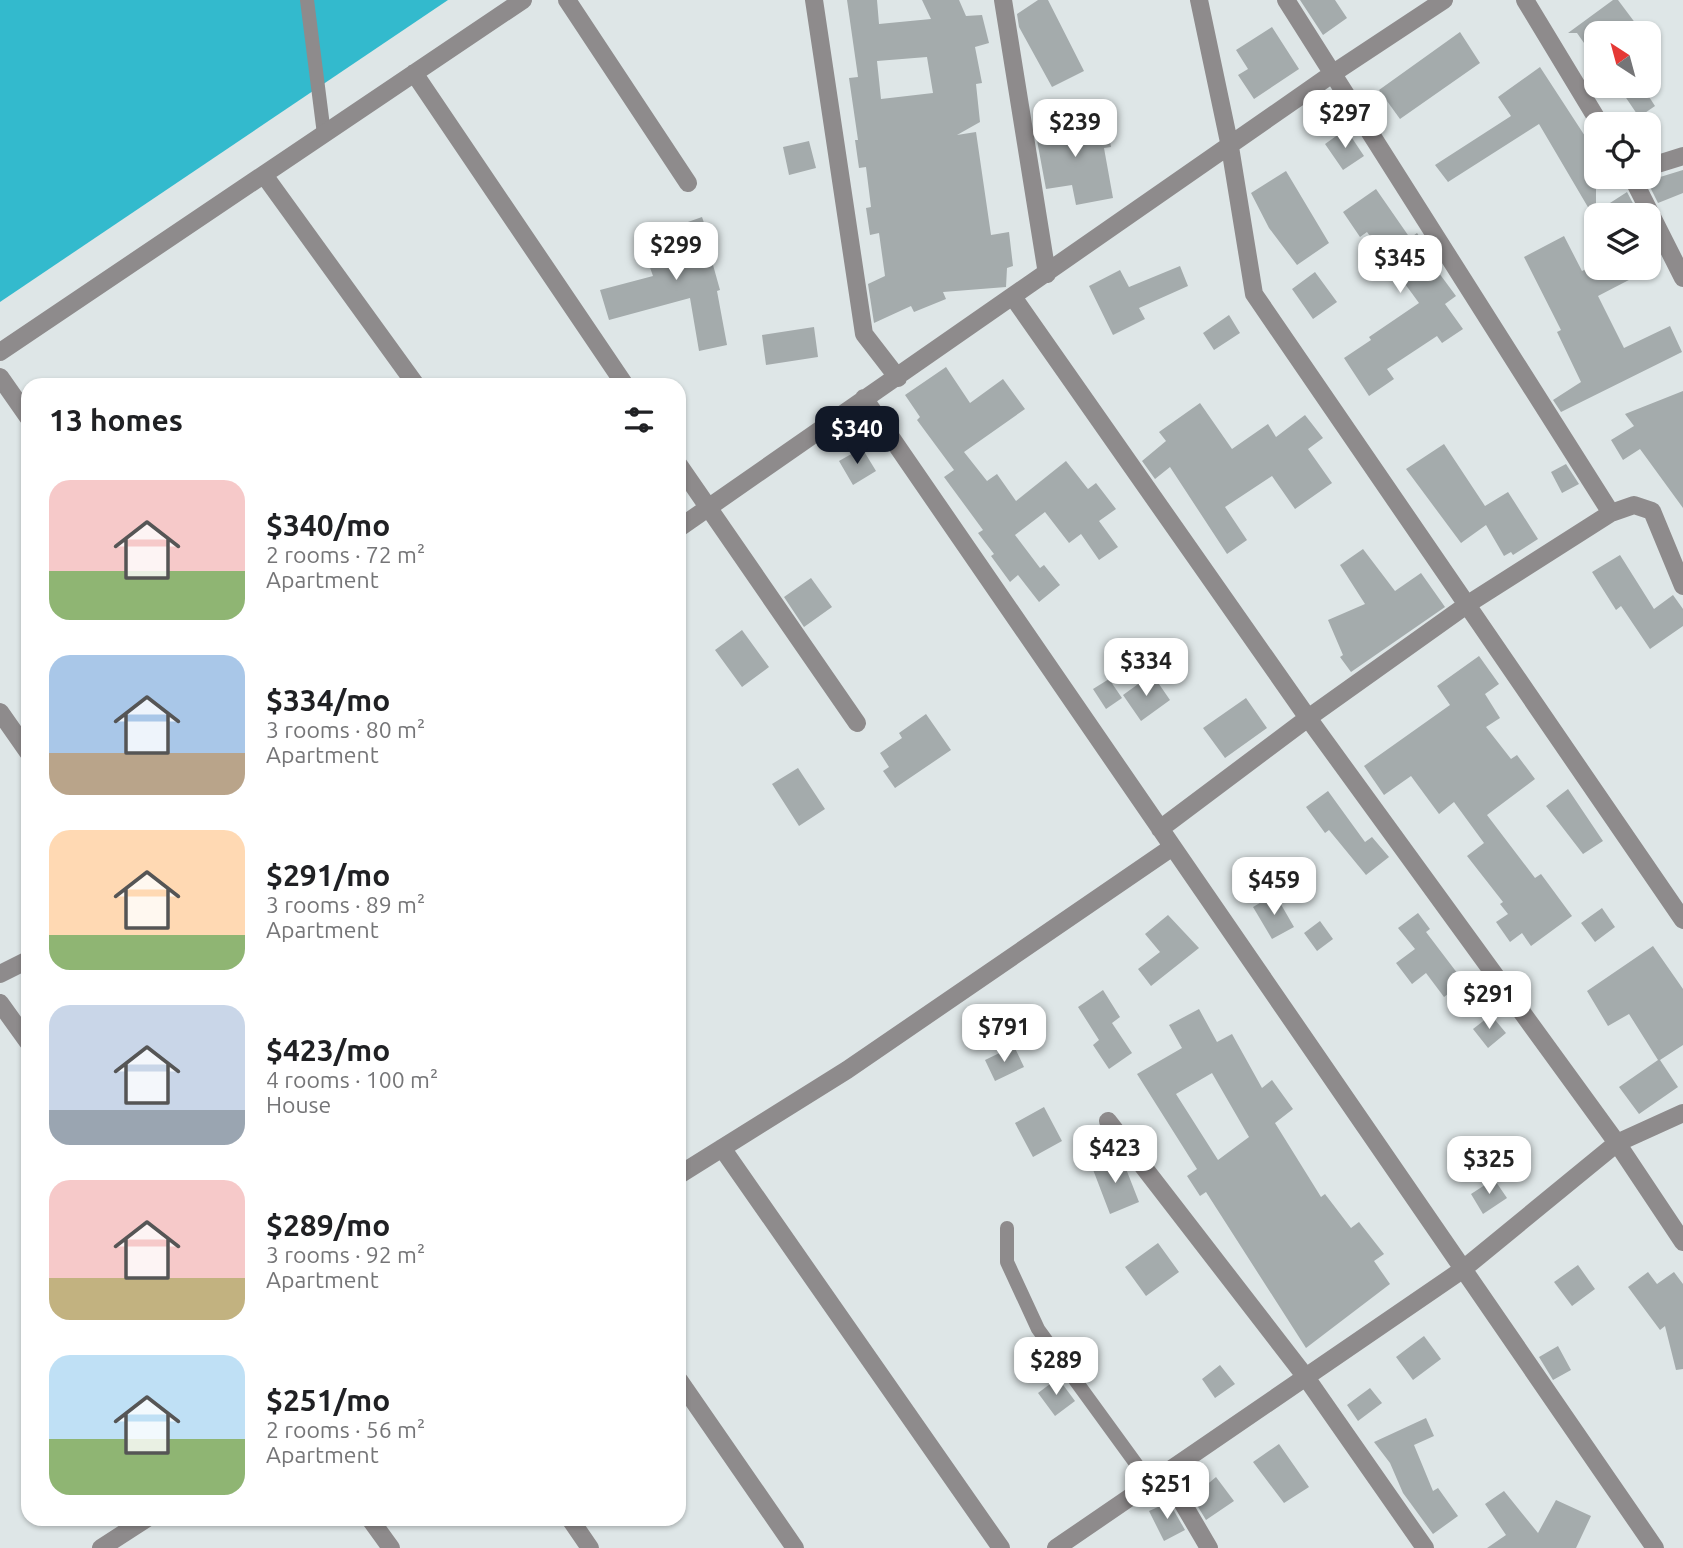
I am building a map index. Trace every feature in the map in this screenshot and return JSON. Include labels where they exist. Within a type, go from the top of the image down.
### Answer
[{"type":"street","points":[[0,352],[523,0]]},
{"type":"street","points":[[567,0],[688,183]]},
{"type":"street","points":[[814,0],[864,334],[898,378]]},
{"type":"street","points":[[1003,0],[1047,274]]},
{"type":"street","points":[[1199,0],[1230,147],[1254,294],[1683,920]]},
{"type":"street","points":[[1286,0],[1611,513]]},
{"type":"street","points":[[686,523],[1332,74],[1444,0]]},
{"type":"street","points":[[1525,0],[1593,112]]},
{"type":"street","points":[[415,73],[620,378]]},
{"type":"street","points":[[1661,163],[1683,156]]},
{"type":"street","points":[[264,175],[411,378]]},
{"type":"street","points":[[1638,189],[1683,278]]},
{"type":"street","points":[[1013,297],[1308,718],[1616,1143],[1683,1242]]},
{"type":"street","points":[[0,377],[21,407]]},
{"type":"street","points":[[864,398],[1654,1548]]},
{"type":"street","points":[[686,475],[857,723]]},
{"type":"street","points":[[1160,829],[1308,718],[1468,604],[1611,513],[1634,505],[1652,511],[1683,586]]},
{"type":"street","points":[[0,712],[21,742]]},
{"type":"street","points":[[686,1171],[848,1070],[1171,848]]},
{"type":"street","points":[[0,974],[21,964]]},
{"type":"street","points":[[0,1003],[21,1032]]},
{"type":"street","points":[[1056,1548],[1462,1270],[1616,1143],[1683,1113]]},
{"type":"street","points":[[1108,1121],[1306,1376],[1425,1548]]},
{"type":"street","points":[[722,1148],[1001,1548]]},
{"type":"street","points":[[686,1390],[795,1548]]},
{"type":"street","points":[[1158,1478],[1209,1548]]},
{"type":"street","points":[[101,1548],[135,1526]]},
{"type":"street","points":[[375,1526],[391,1548]]},
{"type":"street","points":[[575,1526],[590,1548]]},
{"type":"lane","points":[[307,0],[324,134]]},
{"type":"lane","points":[[1007,1228],[1007,1262],[1038,1329],[1158,1478]]},
{"type":"shaded area","points":[[0,0],[448,0],[0,302]]},
{"type":"building","points":[[847,0],[877,0],[879,24],[931,19],[922,0],[959,0],[966,16],[982,15],[989,43],[975,47],[982,83],[976,84],[980,122],[957,135],[976,132],[991,235],[1009,232],[1013,266],[1007,268],[1006,287],[943,292],[946,299],[914,312],[911,306],[874,323],[868,284],[885,276],[879,233],[870,235],[866,208],[871,207],[866,167],[859,168],[855,140],[858,140],[849,78],[858,77]],"holes":[[[927,57],[933,93],[881,99],[877,61]]]},
{"type":"building","points":[[1038,0],[1048,0],[1084,71],[1052,87],[1019,27],[1017,14]]},
{"type":"building","points":[[1300,0],[1335,0],[1347,18],[1323,35]]},
{"type":"building","points":[[1613,0],[1618,0],[1634,21],[1584,21]]},
{"type":"building","points":[[1584,21],[1584,43],[1577,33],[1568,33]]},
{"type":"building","points":[[1272,27],[1299,69],[1254,99],[1238,75],[1248,69],[1236,50]]},
{"type":"building","points":[[1460,32],[1480,63],[1400,119],[1379,90]]},
{"type":"building","points":[[1540,67],[1584,135],[1584,189],[1596,189],[1596,203],[1586,203],[1539,124],[1448,182],[1435,165],[1511,116],[1498,97]]},
{"type":"building","points":[[1626,98],[1650,98],[1655,106],[1646,112],[1636,112]]},
{"type":"building","points":[[1079,117],[1080,129],[1107,124],[1111,147],[1104,148],[1113,198],[1076,205],[1072,185],[1046,189],[1034,124]]},
{"type":"building","points":[[1346,129],[1364,156],[1343,170],[1325,144]]},
{"type":"building","points":[[809,141],[816,168],[789,175],[783,147]]},
{"type":"building","points":[[1683,170],[1683,193],[1658,203],[1651,189],[1661,189],[1661,177]]},
{"type":"building","points":[[1286,171],[1329,243],[1297,265],[1269,228],[1251,193]]},
{"type":"building","points":[[1376,189],[1410,238],[1417,233],[1440,265],[1436,269],[1456,296],[1445,304],[1463,329],[1442,343],[1437,336],[1387,369],[1394,379],[1369,396],[1344,358],[1371,340],[1369,337],[1419,303],[1367,232],[1360,237],[1343,212]]},
{"type":"building","points":[[1627,192],[1633,203],[1610,203]]},
{"type":"building","points":[[702,217],[712,246],[708,247],[720,290],[717,291],[727,345],[699,351],[690,298],[609,320],[600,290],[653,276],[640,239]]},
{"type":"building","points":[[1564,236],[1582,271],[1584,270],[1584,280],[1629,280],[1598,296],[1624,348],[1670,326],[1682,352],[1561,412],[1553,400],[1581,382],[1557,332],[1561,330],[1524,257]]},
{"type":"building","points":[[1180,266],[1188,286],[1139,308],[1145,319],[1113,335],[1089,286],[1120,270],[1129,287]]},
{"type":"building","points":[[1315,272],[1337,302],[1313,319],[1292,289]]},
{"type":"building","points":[[1229,315],[1240,333],[1214,350],[1203,333]]},
{"type":"building","points":[[814,327],[818,357],[766,365],[762,335]]},
{"type":"building","points":[[946,367],[970,403],[1003,379],[1025,409],[964,452],[987,481],[997,474],[1016,501],[1066,461],[1088,489],[1096,483],[1116,509],[1099,521],[1118,547],[1099,560],[1081,534],[1069,543],[1045,512],[1015,535],[1040,568],[1044,565],[1060,585],[1039,602],[1018,575],[1010,582],[991,556],[994,554],[978,533],[983,530],[944,477],[954,470],[917,420],[920,417],[905,395]]},
{"type":"building","points":[[1683,391],[1683,508],[1640,449],[1623,460],[1611,440],[1634,426],[1625,414]]},
{"type":"building","points":[[1200,403],[1232,449],[1268,424],[1276,437],[1305,415],[1323,438],[1308,449],[1332,483],[1295,509],[1272,476],[1225,507],[1247,540],[1227,554],[1170,467],[1155,479],[1142,461],[1166,441],[1159,432]]},
{"type":"building","points":[[1444,444],[1485,506],[1508,492],[1538,539],[1513,555],[1511,552],[1504,556],[1486,525],[1461,543],[1406,469]]},
{"type":"building","points":[[862,448],[876,471],[853,485],[839,461]]},
{"type":"building","points":[[1566,464],[1579,484],[1562,493],[1551,472]]},
{"type":"building","points":[[1363,549],[1395,591],[1421,573],[1445,607],[1351,672],[1340,657],[1343,655],[1328,620],[1365,604],[1340,565]]},
{"type":"building","points":[[1620,555],[1654,609],[1673,595],[1683,609],[1683,626],[1650,649],[1621,606],[1616,610],[1592,572]]},
{"type":"building","points":[[811,578],[832,607],[804,627],[784,597]]},
{"type":"building","points":[[742,630],[769,667],[742,687],[715,650]]},
{"type":"building","points":[[1479,656],[1499,684],[1485,694],[1500,718],[1486,727],[1511,759],[1517,755],[1535,779],[1487,815],[1535,878],[1541,874],[1572,916],[1531,946],[1522,933],[1510,942],[1496,922],[1508,914],[1500,904],[1503,902],[1467,856],[1484,843],[1454,802],[1439,814],[1411,776],[1384,795],[1364,766],[1450,705],[1437,686]]},
{"type":"building","points":[[1152,674],[1170,700],[1141,721],[1123,695]]},
{"type":"building","points":[[1109,679],[1122,698],[1106,709],[1093,689]]},
{"type":"building","points":[[1246,698],[1267,728],[1225,758],[1203,728]]},
{"type":"building","points":[[926,714],[951,750],[895,788],[883,771],[889,767],[880,753],[902,738],[899,733]]},
{"type":"building","points":[[798,768],[825,809],[799,826],[772,784]]},
{"type":"building","points":[[1568,789],[1603,841],[1583,854],[1546,806]]},
{"type":"building","points":[[1328,791],[1365,842],[1372,837],[1389,857],[1366,875],[1329,830],[1325,833],[1306,807]]},
{"type":"building","points":[[1275,894],[1294,927],[1272,939],[1253,907]]},
{"type":"building","points":[[1602,908],[1615,927],[1595,942],[1581,923]]},
{"type":"building","points":[[1418,913],[1430,929],[1426,932],[1464,982],[1444,997],[1426,973],[1412,984],[1396,963],[1415,949],[1398,928]]},
{"type":"building","points":[[1168,915],[1199,948],[1151,986],[1138,969],[1160,952],[1145,934]]},
{"type":"building","points":[[1320,921],[1333,939],[1317,951],[1304,933]]},
{"type":"building","points":[[1653,946],[1683,989],[1683,1045],[1660,1060],[1678,1087],[1639,1114],[1619,1087],[1658,1060],[1629,1014],[1608,1026],[1587,991]]},
{"type":"building","points":[[1103,990],[1120,1017],[1112,1023],[1132,1053],[1109,1069],[1093,1045],[1099,1040],[1078,1007]]},
{"type":"building","points":[[1199,1009],[1217,1042],[1232,1034],[1262,1088],[1272,1080],[1293,1109],[1275,1123],[1321,1197],[1325,1194],[1351,1228],[1359,1222],[1384,1254],[1374,1261],[1390,1284],[1306,1348],[1206,1192],[1200,1196],[1187,1176],[1197,1169],[1137,1074],[1182,1048],[1169,1025]],"holes":[[[1212,1073],[1249,1137],[1218,1160],[1176,1094]]]},
{"type":"building","points":[[1491,1015],[1506,1033],[1488,1048],[1473,1029]]},
{"type":"building","points":[[1014,1046],[1024,1067],[995,1081],[985,1060]]},
{"type":"building","points":[[1044,1107],[1062,1141],[1033,1157],[1015,1123]]},
{"type":"building","points":[[1121,1156],[1139,1202],[1110,1214],[1092,1167]]},
{"type":"building","points":[[1494,1179],[1507,1198],[1483,1214],[1471,1194]]},
{"type":"building","points":[[1158,1243],[1179,1272],[1146,1296],[1125,1267]]},
{"type":"building","points":[[1578,1265],[1595,1289],[1572,1306],[1554,1282]]},
{"type":"building","points":[[1648,1272],[1657,1284],[1674,1272],[1683,1284],[1683,1369],[1676,1370],[1665,1326],[1660,1330],[1628,1287]]},
{"type":"building","points":[[1424,1336],[1441,1359],[1413,1380],[1396,1357]]},
{"type":"building","points":[[1558,1346],[1571,1370],[1553,1380],[1539,1357]]},
{"type":"building","points":[[1220,1365],[1235,1384],[1215,1398],[1202,1379]]},
{"type":"building","points":[[1058,1378],[1075,1401],[1055,1416],[1038,1393]]},
{"type":"building","points":[[1370,1388],[1382,1403],[1358,1421],[1347,1405]]},
{"type":"building","points":[[1426,1418],[1434,1436],[1414,1445],[1433,1491],[1438,1488],[1458,1516],[1433,1534],[1403,1493],[1390,1463],[1374,1442]]},
{"type":"building","points":[[1279,1444],[1309,1487],[1284,1503],[1253,1462]]},
{"type":"building","points":[[1216,1477],[1234,1501],[1206,1520],[1192,1497]]},
{"type":"building","points":[[1504,1491],[1538,1533],[1556,1500],[1591,1516],[1576,1548],[1487,1548],[1506,1535],[1485,1504]]},
{"type":"building","points":[[1169,1502],[1185,1530],[1164,1541],[1149,1511]]}]
